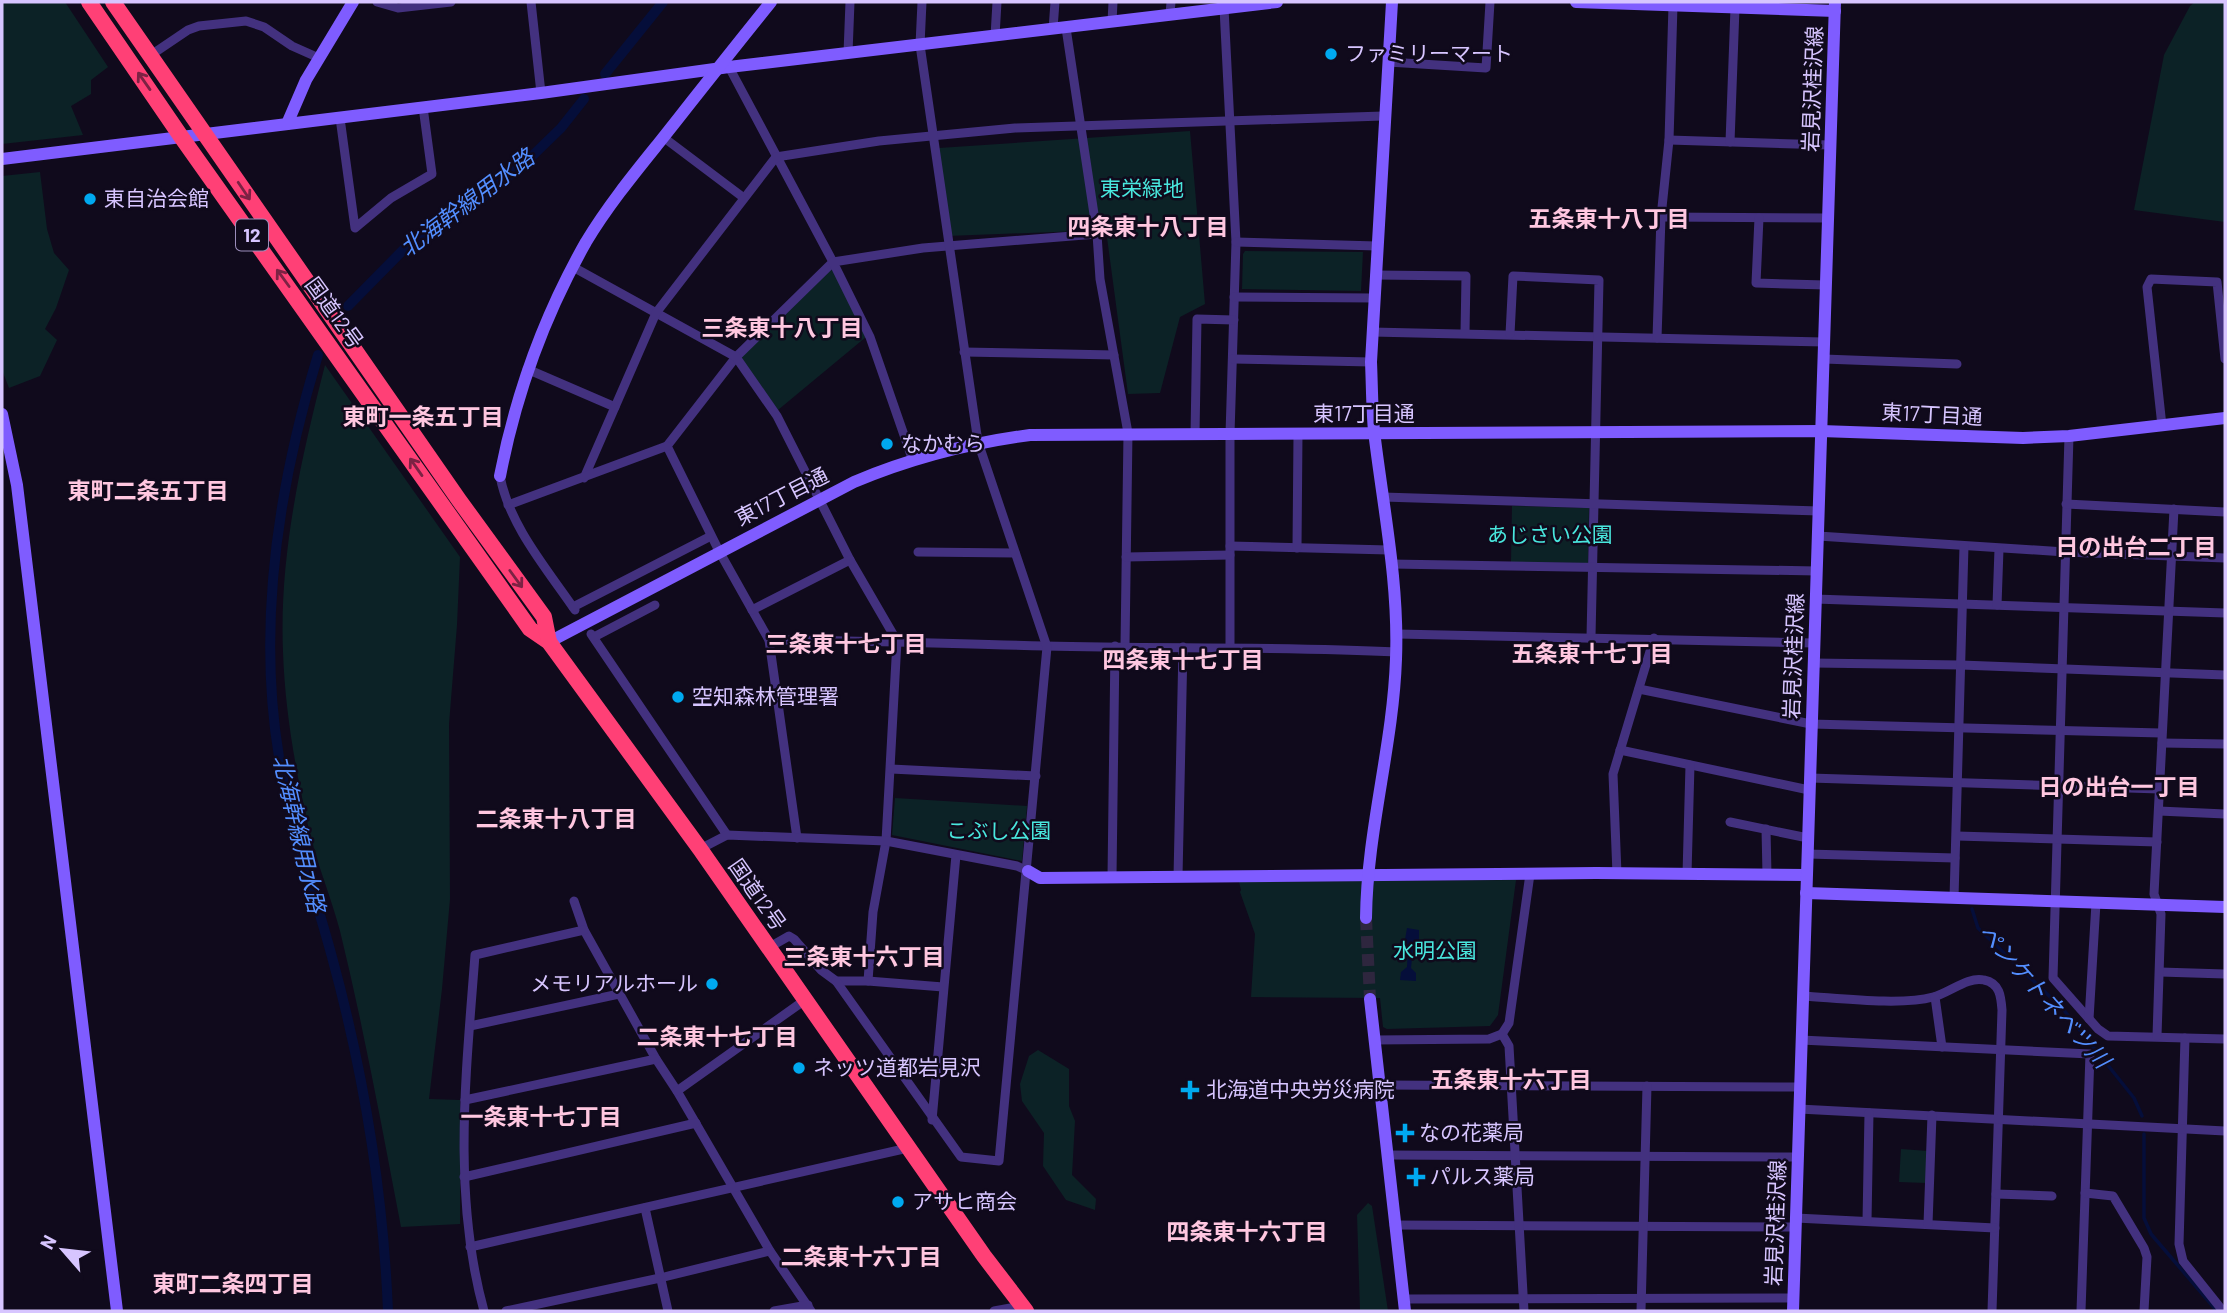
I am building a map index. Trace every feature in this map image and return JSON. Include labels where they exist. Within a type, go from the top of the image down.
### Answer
[{"type":"highway","name":"国道12号","points":[[89,2],[182,138],[334,348],[530,629],[549,642],[700,849],[1023,1308]]},
{"type":"highway","name":"国道12号","points":[[113,2],[458,500],[544,617],[549,642]]},
{"type":"street","points":[[287,124],[306,80],[353,2]]},
{"type":"street","points":[[377,2],[398,8],[451,2]]},
{"type":"street","points":[[531,2],[541,93]]},
{"type":"street","points":[[711,536],[574,608],[508,505],[500,476],[509,430],[527,369],[547,318],[588,240],[618,195],[723,67],[771,2]]},
{"type":"street","points":[[848,53],[850,2]]},
{"type":"street","points":[[768,948],[789,936],[794,939],[821,970],[836,981],[961,1157],[999,1161],[1047,647],[978,442],[920,45],[922,2]]},
{"type":"street","points":[[995,36],[997,2]]},
{"type":"street","points":[[1055,2],[1082,126],[1097,234],[1100,279],[1128,433],[1126,557],[1120,646],[1112,877]]},
{"type":"street","points":[[1112,22],[1113,2]]},
{"type":"street","points":[[2,159],[541,93],[723,67],[1112,22],[1170,8],[1278,2]]},
{"type":"street","points":[[1366,918],[1367,874],[1393,709],[1397,652],[1391,564],[1374,433],[1371,362],[1383,116],[1392,2]]},
{"type":"street","points":[[1388,62],[1486,68],[1490,2]]},
{"type":"street","points":[[1576,2],[1735,8],[1835,6]]},
{"type":"street","points":[[1657,338],[1661,217],[1669,140],[1673,5]]},
{"type":"street","points":[[1228,6],[1236,242],[1230,434],[1230,647]]},
{"type":"street","name":"岩見沢桂沢線","points":[[1793,1305],[1835,6]]},
{"type":"street","points":[[1730,142],[1735,8]]},
{"type":"street","points":[[150,55],[188,30],[199,26],[246,21],[264,27],[292,46],[319,58]]},
{"type":"street","points":[[723,67],[776,157],[870,337],[913,460]]},
{"type":"street","points":[[340,118],[355,228],[391,198],[432,174],[424,107]]},
{"type":"street","points":[[584,478],[656,313],[776,157],[879,141],[1015,128],[1383,116]]},
{"type":"street","points":[[663,137],[744,198]]},
{"type":"street","points":[[1669,140],[1830,145]]},
{"type":"street","points":[[1661,217],[1827,219]]},
{"type":"street","points":[[1759,218],[1756,284],[1826,285]]},
{"type":"street","points":[[508,505],[667,446],[736,357],[833,262],[948,246],[1097,234]]},
{"type":"street","points":[[1236,242],[1377,246]]},
{"type":"street","points":[[573,267],[736,357],[777,416],[850,560],[897,641],[886,841],[873,912],[867,981]]},
{"type":"street","points":[[1375,275],[1466,276],[1465,333]]},
{"type":"street","points":[[1510,334],[1513,276],[1599,280],[1591,636]]},
{"type":"street","points":[[2162,426],[2147,287],[2151,279],[2221,282],[2225,359]]},
{"type":"street","points":[[1234,297],[1374,298]]},
{"type":"street","points":[[1195,434],[1197,320],[1234,320]]},
{"type":"street","points":[[1371,331],[1824,342]]},
{"type":"street","points":[[964,352],[1114,355]]},
{"type":"street","points":[[1233,359],[1371,362]]},
{"type":"street","points":[[1824,359],[1956,364]]},
{"type":"street","points":[[527,369],[615,407]]},
{"type":"street","points":[[2,414],[18,485],[117,1311]]},
{"type":"street","name":"東17丁目通","points":[[549,642],[854,481],[913,460],[978,442],[1030,435],[1821,431],[1998,438],[2069,436],[2225,418]]},
{"type":"street","points":[[1297,548],[1298,434]]},
{"type":"street","points":[[2069,436],[2053,978],[2098,1029],[2113,1037],[2225,1039]]},
{"type":"street","points":[[667,446],[711,536],[769,640],[797,838]]},
{"type":"street","points":[[1383,497],[1819,511]]},
{"type":"street","points":[[2066,504],[2225,512]]},
{"type":"street","points":[[2157,1036],[2161,914],[2154,894],[2174,509]]},
{"type":"street","points":[[1818,536],[1999,549],[2225,558]]},
{"type":"street","points":[[1954,898],[1964,546]]},
{"type":"street","points":[[1126,557],[1297,548],[1389,550]]},
{"type":"street","points":[[1997,605],[1999,549]]},
{"type":"street","points":[[918,552],[1015,553]]},
{"type":"street","points":[[752,610],[850,560]]},
{"type":"street","points":[[1391,564],[1817,572]]},
{"type":"street","points":[[1815,599],[2225,613]]},
{"type":"street","points":[[655,605],[593,635],[727,835]]},
{"type":"street","points":[[1397,634],[1591,636],[1814,643]]},
{"type":"street","points":[[1617,874],[1613,774],[1654,638]]},
{"type":"street","points":[[769,640],[1397,652]]},
{"type":"street","points":[[1178,877],[1183,647]]},
{"type":"street","points":[[1813,663],[1961,665],[2225,675]]},
{"type":"street","points":[[1639,689],[1811,724],[2061,731],[2225,744]]},
{"type":"street","points":[[1620,750],[1690,765],[1810,784],[1958,783],[2160,789]]},
{"type":"street","points":[[1687,874],[1690,765]]},
{"type":"street","points":[[891,769],[1037,776]]},
{"type":"street","points":[[2159,811],[2225,814]]},
{"type":"street","points":[[1730,822],[1808,838]]},
{"type":"street","points":[[1766,830],[1767,874]]},
{"type":"street","points":[[700,849],[727,835],[886,841],[1017,866],[1040,878],[1367,874],[1806,875]]},
{"type":"street","points":[[1957,836],[2157,842]]},
{"type":"street","points":[[1807,853],[1955,858]]},
{"type":"street","points":[[933,1120],[956,855]]},
{"type":"street","points":[[1374,1040],[1489,1039],[1502,1034],[1509,1023],[1530,874]]},
{"type":"street","points":[[1806,893],[2225,907]]},
{"type":"street","points":[[574,901],[584,930],[656,1059],[770,1251],[809,1308],[774,1311]]},
{"type":"street","points":[[2089,1019],[2096,903]]},
{"type":"street","points":[[484,1311],[470,1247],[464,1177],[465,1100],[475,955],[584,930]]},
{"type":"street","points":[[2160,972],[2225,974]]},
{"type":"street","points":[[1803,996],[1912,1001],[1935,997],[1972,981],[1984,980],[1999,989],[2000,1049],[1992,1311]]},
{"type":"street","points":[[836,981],[943,987]]},
{"type":"street","points":[[470,1026],[619,994]]},
{"type":"street","points":[[1935,997],[1942,1047]]},
{"type":"street","points":[[1370,999],[1404,1305],[1523,1298],[1793,1305]]},
{"type":"street","points":[[677,1091],[805,1000]]},
{"type":"street","points":[[1502,1034],[1509,1046],[1524,1311]]},
{"type":"street","points":[[2186,1038],[2180,1254],[2223,1311]]},
{"type":"street","points":[[1801,1040],[2090,1054],[2081,1311]]},
{"type":"street","points":[[465,1100],[656,1059]]},
{"type":"street","points":[[1379,1085],[1799,1087]]},
{"type":"street","points":[[1641,1311],[1647,1086]]},
{"type":"street","points":[[1799,1109],[2225,1130]]},
{"type":"street","points":[[1867,1221],[1869,1113]]},
{"type":"street","points":[[1928,1224],[1932,1115]]},
{"type":"street","points":[[464,1177],[696,1123]]},
{"type":"street","points":[[470,1247],[908,1148]]},
{"type":"street","points":[[1387,1155],[1797,1157]]},
{"type":"street","points":[[2085,1193],[2113,1196],[2144,1248],[2147,1258],[2144,1311]]},
{"type":"street","points":[[1996,1194],[2052,1196]]},
{"type":"street","points":[[645,1208],[668,1311]]},
{"type":"street","points":[[1394,1225],[1642,1227],[1867,1221],[1995,1228]]},
{"type":"street","points":[[506,1311],[660,1279],[770,1251]]},
{"type":"street","points":[[994,1311],[1023,1308]]},
{"type":"green space","points":[[2,2],[65,2],[108,67],[91,80],[91,94],[71,106],[83,135],[2,144]]},
{"type":"green space","points":[[2195,2],[2225,2],[2225,222],[2134,210],[2164,55],[2190,6]]},
{"type":"green space","name":"東栄緑地","points":[[1190,131],[1205,304],[1180,317],[1160,393],[1128,394],[1106,230],[947,236],[939,148]]},
{"type":"green space","points":[[40,172],[47,229],[54,253],[69,270],[56,308],[45,329],[57,340],[40,376],[9,388],[2,370],[2,176]]},
{"type":"green space","points":[[1245,251],[1363,252],[1361,291],[1242,289]]},
{"type":"green space","points":[[832,269],[866,337],[778,410],[741,357]]},
{"type":"green space","points":[[325,365],[460,557],[449,724],[450,899],[429,1099],[460,1100],[460,1224],[401,1227],[349,968],[309,830],[292,742],[283,652],[284,579],[300,472]]},
{"type":"green space","name":"あじさい公園","points":[[1512,506],[1589,508],[1588,563],[1511,562]]},
{"type":"green space","name":"こぶし公園","points":[[895,798],[1027,806],[1022,861],[892,835]]},
{"type":"green space","name":"水明公園","points":[[1516,880],[1498,1015],[1490,1026],[1387,1029],[1383,1027],[1380,998],[1251,997],[1255,934],[1239,882]]},
{"type":"green space","points":[[1038,1050],[1069,1069],[1069,1106],[1075,1121],[1072,1175],[1096,1199],[1095,1210],[1066,1200],[1043,1166],[1044,1133],[1022,1101],[1020,1084],[1029,1056]]},
{"type":"green space","points":[[1901,1149],[1928,1151],[1926,1183],[1899,1182]]},
{"type":"green space","points":[[1368,1203],[1372,1206],[1388,1311],[1360,1311],[1357,1215]]},
{"type":"shaded area","points":[[1407,928],[1419,930],[1419,948],[1413,949],[1411,968],[1416,973],[1416,981],[1400,980],[1401,972],[1407,967],[1408,948],[1404,945]]},
{"type":"waterway","name":"北海幹線用水路","points":[[605,74],[663,2]]},
{"type":"waterway","name":"北海幹線用水路","points":[[348,306],[408,245],[486,195],[528,160],[561,128],[584,99]]},
{"type":"waterway","name":"北海幹線用水路","points":[[318,355],[292,453],[276,554],[271,605],[273,707],[289,808],[354,1045],[377,1177],[388,1311]]},
{"type":"waterway","name":"ペンケトネベツ川","points":[[1972,909],[1978,928],[2063,1009],[2134,1098],[2142,1116]]},
{"type":"waterway","name":"ペンケトネベツ川","points":[[2144,1134],[2144,1218],[2151,1234],[2217,1311]]},
{"type":"tunnel","points":[[1366,918],[1370,999]]},
{"type":"place","name":"ファミリーマート","points":[[1331,54]]},
{"type":"place","name":"東自治会館","points":[[90,199]]},
{"type":"place","name":"なかむら","points":[[887,444]]},
{"type":"place","name":"空知森林管理署","points":[[678,697]]},
{"type":"place","name":"メモリアルホール","points":[[712,984]]},
{"type":"place","name":"ネッツ道都岩見沢","points":[[799,1068]]},
{"type":"place","name":"北海道中央労災病院","points":[[1190,1090]]},
{"type":"place","name":"なの花薬局","points":[[1405,1133]]},
{"type":"place","name":"パルス薬局","points":[[1416,1177]]},
{"type":"place","name":"アサヒ商会","points":[[898,1202]]},
{"type":"district","name":"五条東十八丁目","points":[[1609,219]]},
{"type":"district","name":"四条東十八丁目","points":[[1148,227]]},
{"type":"district","name":"三条東十八丁目","points":[[782,328]]},
{"type":"district","name":"東町一条五丁目","points":[[423,417]]},
{"type":"district","name":"東町二条五丁目","points":[[148,491]]},
{"type":"district","name":"日の出台二丁目","points":[[2136,547]]},
{"type":"district","name":"三条東十七丁目","points":[[846,644]]},
{"type":"district","name":"五条東十七丁目","points":[[1592,654]]},
{"type":"district","name":"四条東十七丁目","points":[[1183,660]]},
{"type":"district","name":"日の出台一丁目","points":[[2119,787]]},
{"type":"district","name":"二条東十八丁目","points":[[556,819]]},
{"type":"district","name":"三条東十六丁目","points":[[864,957]]},
{"type":"district","name":"二条東十七丁目","points":[[717,1037]]},
{"type":"district","name":"五条東十六丁目","points":[[1511,1080]]},
{"type":"district","name":"一条東十七丁目","points":[[541,1117]]},
{"type":"district","name":"四条東十六丁目","points":[[1247,1232]]},
{"type":"district","name":"二条東十六丁目","points":[[861,1257]]},
{"type":"district","name":"東町二条四丁目","points":[[233,1284]]}]
